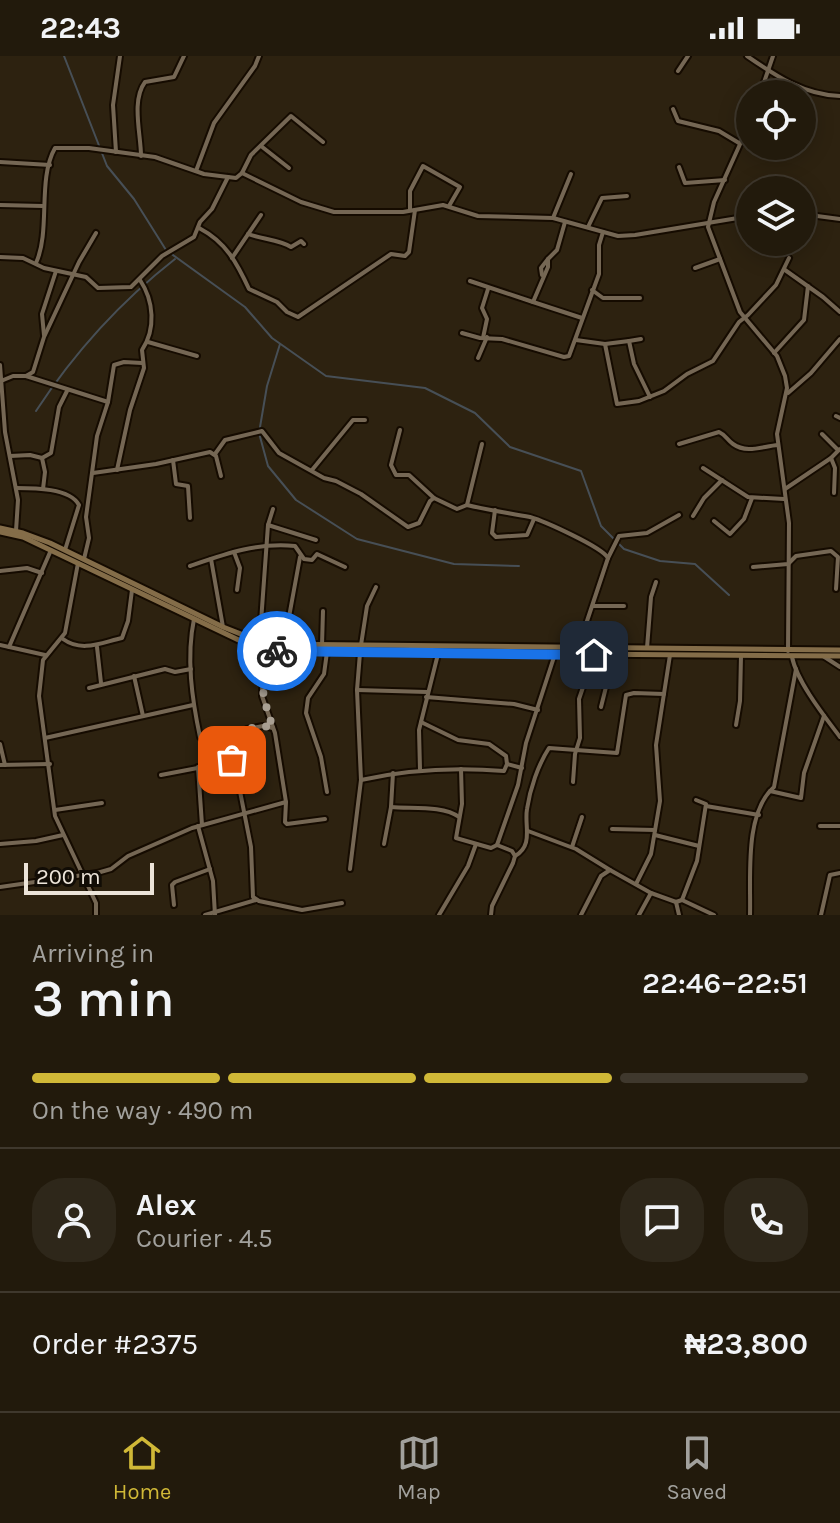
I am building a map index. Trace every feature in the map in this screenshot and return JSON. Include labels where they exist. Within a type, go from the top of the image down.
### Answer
[{"type":"main road","points":[[0,530],[16,531],[65,550],[223,627],[281,646],[327,652],[360,649],[647,648],[741,656],[792,657],[840,653]]},
{"type":"main road","points":[[0,530],[23,537],[263,649],[322,645],[438,652],[594,655],[788,651],[840,653]]},
{"type":"street","points":[[116,152],[113,105],[120,56]]},
{"type":"street","points":[[141,156],[138,109],[141,87],[145,82],[174,77],[184,56]]},
{"type":"street","points":[[196,171],[214,123],[259,56]]},
{"type":"street","points":[[678,71],[688,56]]},
{"type":"street","points":[[747,56],[804,90],[840,96]]},
{"type":"street","points":[[765,80],[773,56]]},
{"type":"street","points":[[673,109],[678,121],[719,131],[736,141]]},
{"type":"street","points":[[36,263],[42,247],[43,206],[52,152],[58,147],[155,157],[196,171],[236,178],[251,155],[291,116],[323,142]]},
{"type":"street","points":[[261,146],[289,168]]},
{"type":"street","points":[[736,151],[707,223],[734,300],[744,319],[783,367],[786,395],[778,426],[778,445],[789,523],[788,651]]},
{"type":"street","points":[[0,162],[50,165]]},
{"type":"street","points":[[199,228],[232,258],[244,273],[249,289],[277,302],[298,317],[391,254],[405,256],[409,252],[410,191],[423,166],[460,187],[449,206]]},
{"type":"street","points":[[679,167],[685,183],[725,180]]},
{"type":"street","points":[[242,173],[301,202],[334,212],[412,210],[443,205],[478,216],[553,218],[618,236],[736,218]]},
{"type":"street","points":[[553,218],[571,174]]},
{"type":"street","points":[[0,257],[23,258],[89,279],[98,288],[131,287],[162,256],[194,237],[228,177]]},
{"type":"street","points":[[588,227],[602,198],[627,196]]},
{"type":"street","points":[[0,205],[43,206]]},
{"type":"street","points":[[232,258],[261,215]]},
{"type":"street","points":[[816,216],[840,219]]},
{"type":"street","points":[[533,302],[548,267],[548,259],[557,250],[565,222]]},
{"type":"street","points":[[462,333],[564,357],[572,354],[599,274],[599,245],[603,232]]},
{"type":"street","points":[[26,376],[33,372],[44,337],[96,233]]},
{"type":"street","points":[[248,234],[273,242],[281,241],[291,247],[301,241],[304,244]]},
{"type":"street","points":[[605,344],[617,404],[650,397],[713,361],[739,322],[776,285],[789,258]]},
{"type":"street","points":[[695,268],[720,259]]},
{"type":"street","points":[[784,270],[840,312]]},
{"type":"street","points":[[44,337],[42,314],[56,271]]},
{"type":"street","points":[[117,470],[132,401],[144,368],[142,350],[148,342],[153,308],[140,280]]},
{"type":"street","points":[[470,281],[582,318]]},
{"type":"street","points":[[774,353],[804,320],[808,286]]},
{"type":"street","points":[[478,358],[485,338],[487,319],[482,308],[488,289]]},
{"type":"street","points":[[592,290],[603,298],[640,298]]},
{"type":"street","points":[[576,340],[605,344],[641,339]]},
{"type":"street","points":[[786,395],[811,373],[840,339]]},
{"type":"street","points":[[629,341],[634,364],[650,397]]},
{"type":"street","points":[[148,342],[197,356]]},
{"type":"street","points":[[84,559],[89,538],[86,517],[97,436],[108,402],[115,363],[142,363]]},
{"type":"street","points":[[0,365],[2,433],[10,456],[18,500],[16,531]]},
{"type":"street","points":[[1,381],[13,376],[26,376],[108,402]]},
{"type":"street","points":[[10,456],[42,458],[51,453],[59,407],[67,391]]},
{"type":"street","points":[[312,470],[353,420],[365,420]]},
{"type":"street","points":[[400,430],[391,465],[396,475],[409,475],[434,498],[457,509],[467,505],[534,519],[592,544],[606,553],[608,558]]},
{"type":"street","points":[[215,454],[225,440],[260,431],[279,453],[369,498],[408,527],[419,523],[434,498]]},
{"type":"street","points":[[679,444],[719,432],[724,433],[736,446],[748,450],[778,445]]},
{"type":"street","points":[[785,489],[839,450],[822,434]]},
{"type":"street","points":[[467,505],[482,444]]},
{"type":"street","points":[[93,473],[197,454],[215,454]]},
{"type":"street","points":[[215,454],[221,476]]},
{"type":"street","points":[[42,458],[45,472],[43,489]]},
{"type":"street","points":[[831,458],[835,468],[834,493]]},
{"type":"street","points":[[173,460],[176,484],[188,486],[190,518]]},
{"type":"street","points":[[703,468],[752,498],[785,499]]},
{"type":"street","points":[[693,516],[704,498],[722,480]]},
{"type":"street","points":[[16,488],[43,489],[89,505]]},
{"type":"street","points":[[714,521],[730,534],[744,519],[752,498]]},
{"type":"street","points":[[65,550],[79,505],[77,501]]},
{"type":"street","points":[[249,638],[261,622],[268,525],[273,509]]},
{"type":"street","points":[[495,510],[492,533],[496,537],[527,535],[534,519]]},
{"type":"street","points":[[578,648],[608,558],[619,536],[647,533],[679,515]]},
{"type":"street","points":[[268,525],[316,540]]},
{"type":"street","points":[[190,566],[267,545],[295,546],[300,557],[289,617],[261,622]]},
{"type":"street","points":[[9,647],[51,550]]},
{"type":"street","points":[[234,552],[240,568],[237,590]]},
{"type":"street","points":[[753,567],[788,564],[802,554],[835,552],[838,557],[836,589]]},
{"type":"street","points":[[300,557],[310,561],[317,554],[345,567]]},
{"type":"street","points":[[211,559],[223,627]]},
{"type":"street","points":[[78,563],[63,638],[45,655],[39,696],[55,810],[63,835],[96,903],[96,915]]},
{"type":"street","points":[[0,571],[27,568],[42,573]]},
{"type":"street","points":[[647,648],[651,597],[656,582]]},
{"type":"street","points":[[350,869],[361,780],[357,690],[360,649],[367,606],[376,587]]},
{"type":"street","points":[[63,638],[72,644],[97,647],[110,639],[119,640],[124,635],[132,590]]},
{"type":"street","points":[[593,606],[624,606]]},
{"type":"street","points":[[322,645],[323,611]]},
{"type":"street","points":[[194,619],[190,638],[191,669],[193,705],[200,737]]},
{"type":"street","points":[[0,645],[45,655]]},
{"type":"street","points":[[97,647],[101,683]]},
{"type":"street","points":[[263,649],[262,696],[273,728],[286,802],[285,822],[325,819]]},
{"type":"street","points":[[327,652],[324,674],[308,698],[306,713],[321,757],[327,792]]},
{"type":"street","points":[[420,769],[418,745],[421,722],[438,652]]},
{"type":"street","points":[[461,769],[463,780],[456,838],[493,848],[497,845],[522,768],[526,743],[555,654]]},
{"type":"street","points":[[573,782],[580,738],[579,699],[594,655]]},
{"type":"street","points":[[601,707],[614,655]]},
{"type":"street","points":[[636,884],[651,854],[661,792],[656,745],[670,655]]},
{"type":"street","points":[[736,725],[741,656]]},
{"type":"street","points":[[823,656],[840,667]]},
{"type":"street","points":[[792,657],[824,716],[840,737]]},
{"type":"street","points":[[89,688],[165,669],[173,672],[191,669]]},
{"type":"street","points":[[750,915],[751,854],[766,793],[774,787],[780,766],[796,669]]},
{"type":"street","points":[[134,676],[143,716]]},
{"type":"street","points":[[357,690],[514,704],[538,710]]},
{"type":"street","points":[[491,915],[492,906],[515,856],[524,847],[528,831],[528,804],[546,752],[552,747],[617,753],[626,695],[664,694]]},
{"type":"street","points":[[45,738],[193,705]]},
{"type":"street","points":[[770,791],[801,798],[804,773],[824,716]]},
{"type":"street","points":[[361,780],[420,769],[504,771],[506,756],[489,744],[458,740],[421,722]]},
{"type":"street","points":[[256,900],[253,897],[246,812],[234,761],[236,743],[247,729],[273,728]]},
{"type":"street","points":[[206,742],[211,746],[211,764]]},
{"type":"street","points":[[0,744],[2,765],[50,764]]},
{"type":"street","points":[[161,775],[234,761]]},
{"type":"street","points":[[507,764],[522,768]]},
{"type":"street","points":[[198,767],[200,825],[210,869],[215,913]]},
{"type":"street","points":[[384,844],[393,773]]},
{"type":"street","points":[[679,915],[679,901],[697,861],[705,806],[704,802],[696,800]]},
{"type":"street","points":[[0,887],[31,885],[111,869],[128,856],[200,825],[233,819],[246,812],[286,802]]},
{"type":"street","points":[[55,810],[102,803]]},
{"type":"street","points":[[705,806],[759,815]]},
{"type":"street","points":[[391,807],[458,814]]},
{"type":"street","points":[[572,847],[582,817]]},
{"type":"street","points":[[820,826],[840,826]]},
{"type":"street","points":[[612,829],[654,832],[699,846]]},
{"type":"street","points":[[528,831],[572,847],[651,893],[714,915]]},
{"type":"street","points":[[0,844],[63,835]]},
{"type":"street","points":[[439,915],[468,866],[476,844]]},
{"type":"street","points":[[497,845],[512,851],[515,856]]},
{"type":"street","points":[[174,905],[172,885],[175,882],[210,869]]},
{"type":"street","points":[[581,915],[601,876],[610,870]]},
{"type":"street","points":[[821,915],[830,875],[840,873]]},
{"type":"street","points":[[639,915],[651,893]]},
{"type":"street","points":[[205,915],[256,900],[302,910],[342,903]]},
{"type":"waterway","points":[[64,56],[107,166],[134,199],[166,250],[245,307],[272,338],[326,376],[425,388],[475,413],[510,447],[581,471],[601,526],[624,549],[660,561],[695,564],[729,595]]},
{"type":"waterway","points":[[36,411],[99,329],[175,259]]},
{"type":"waterway","points":[[280,344],[267,386],[259,433],[268,466],[296,500],[357,539],[454,564],[519,566]]},
{"type":"way so far","points":[[232,760],[236,743],[247,729],[273,728],[262,696],[261,668],[263,649],[277,651]]},
{"type":"route","points":[[277,651],[594,655]]}]
